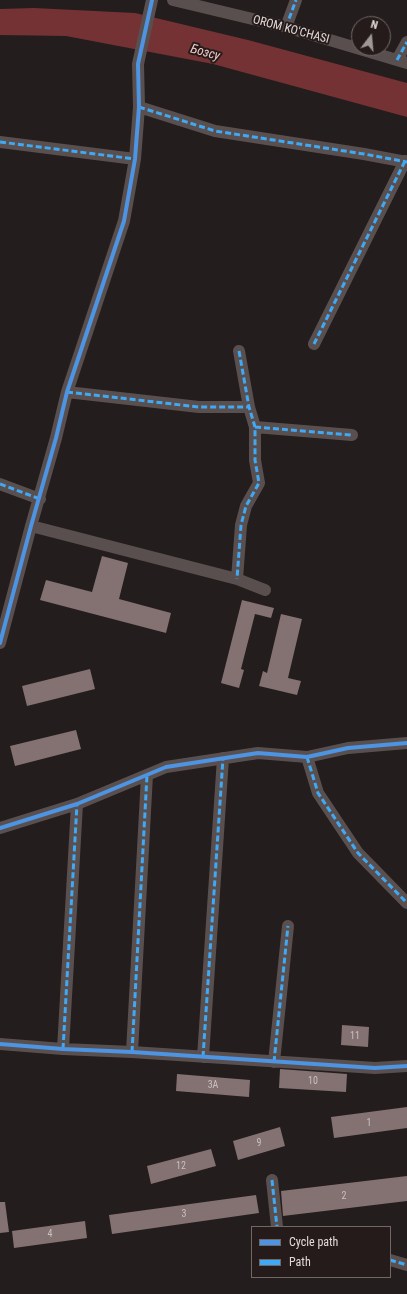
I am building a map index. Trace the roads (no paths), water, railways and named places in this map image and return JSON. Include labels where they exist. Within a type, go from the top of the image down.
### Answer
[{"type":"street","points":[[0,643],[31,526],[40,499],[67,392],[124,221],[135,159],[139,107],[138,64],[152,0]]},
{"type":"street","name":"OROM KO'CHASI","points":[[173,0],[286,27],[402,61]]},
{"type":"street","points":[[286,27],[296,0]]},
{"type":"street","points":[[402,61],[407,42]]},
{"type":"street","points":[[139,107],[215,131],[406,162],[314,344]]},
{"type":"street","points":[[0,142],[135,159]]},
{"type":"street","points":[[237,579],[241,525],[246,506],[258,483],[255,460],[255,427],[239,351]]},
{"type":"street","points":[[67,392],[199,407],[250,407]]},
{"type":"street","points":[[255,427],[352,435]]},
{"type":"street","points":[[0,484],[40,499]]},
{"type":"street","points":[[31,526],[237,579],[265,590]]},
{"type":"street","points":[[0,828],[78,804],[166,767],[258,753],[307,757],[348,748],[407,743]]},
{"type":"street","points":[[307,757],[318,793],[358,853],[407,904]]},
{"type":"street","points":[[203,1057],[223,758]]},
{"type":"street","points":[[132,1052],[147,775]]},
{"type":"street","points":[[63,1049],[78,804]]},
{"type":"street","points":[[274,1062],[288,926]]},
{"type":"street","points":[[0,1044],[375,1068],[407,1066]]},
{"type":"street","points":[[272,1180],[277,1226]]},
{"type":"street","points":[[391,1260],[407,1265]]},
{"type":"water","name":"Бозсу","points":[[34,8],[135,13],[248,40],[407,83],[407,117],[213,64],[66,36],[0,35],[0,9]]}]
